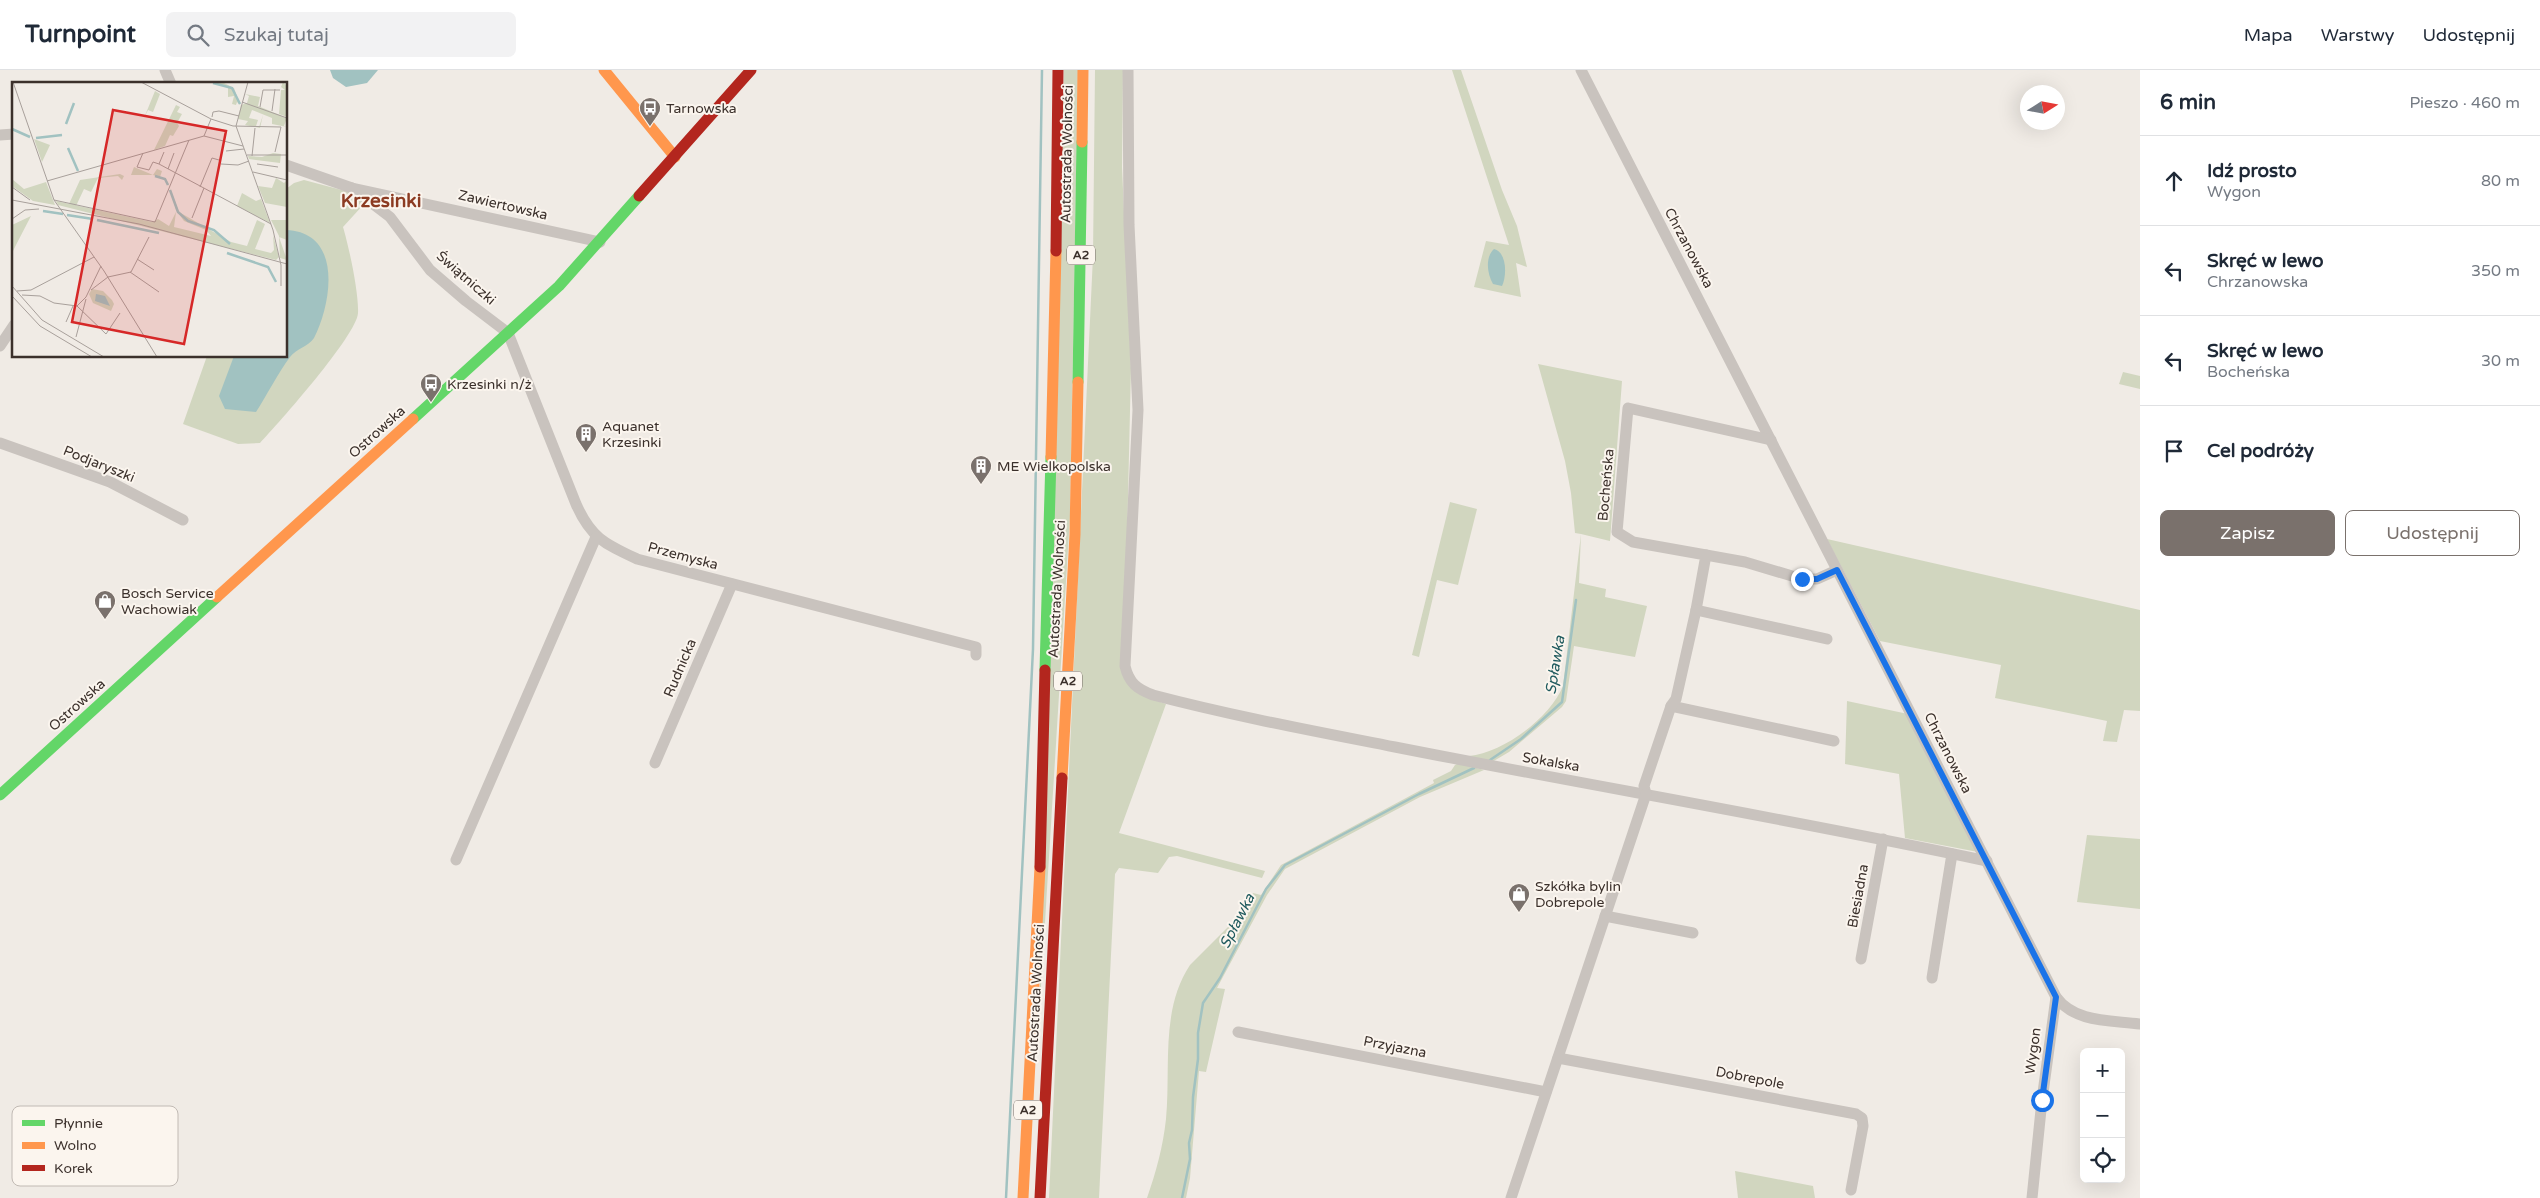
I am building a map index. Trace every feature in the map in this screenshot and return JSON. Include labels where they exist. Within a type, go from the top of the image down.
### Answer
[{"type":"main road","points":[[604,70],[675,157]]},
{"type":"main road","name":"Ostrowska","points":[[0,794],[559,286],[751,70]]},
{"type":"main road","points":[[1051,70],[1057,146]]},
{"type":"main road","name":"Autostrada Wolności","points":[[1023,1198],[1040,872],[1058,70]]},
{"type":"main road","name":"Autostrada Wolności","points":[[1040,1198],[1075,534],[1083,70]]},
{"type":"street","points":[[166,70],[170,82]]},
{"type":"street","name":"Sokalska","points":[[1128,70],[1128,225],[1138,410],[1125,666],[1128,677],[1141,690],[1164,698],[1292,726],[1883,839],[1986,861]]},
{"type":"street","name":"Chrzanowska","points":[[1582,70],[2056,997],[2072,1013],[2084,1017],[2140,1024]]},
{"type":"street","name":"Świątniczki","points":[[288,166],[352,188],[399,197]]},
{"type":"street","name":"Świątniczki","points":[[352,188],[390,217],[430,270],[466,301],[508,332]]},
{"type":"street","points":[[390,217],[393,203],[399,197]]},
{"type":"street","name":"Zawiertowska","points":[[399,197],[600,242]]},
{"type":"street","points":[[0,346],[12,328]]},
{"type":"street","name":"Przemyska","points":[[508,332],[584,523],[602,543],[637,559],[976,647],[976,655]]},
{"type":"street","name":"Bocheńska","points":[[1771,440],[1628,408],[1617,532],[1633,542],[1745,562],[1802,579],[1817,579],[1837,570]]},
{"type":"street","name":"Podjaryszki","points":[[0,443],[110,482],[183,520]]},
{"type":"street","points":[[456,860],[596,537]]},
{"type":"street","points":[[1511,1198],[1646,794],[1644,786],[1671,706],[1676,699],[1706,555]]},
{"type":"street","name":"Rudnicka","points":[[656,763],[732,584]]},
{"type":"street","points":[[1696,610],[1827,639]]},
{"type":"street","points":[[1671,706],[1834,741]]},
{"type":"street","name":"Biesiadna","points":[[1861,959],[1883,839]]},
{"type":"street","points":[[1932,978],[1952,854]]},
{"type":"street","points":[[1605,916],[1693,933]]},
{"type":"street","name":"Wygon","points":[[2032,1198],[2042,1100],[2056,997]]},
{"type":"street","name":"Przyjazna","points":[[1238,1032],[1546,1092]]},
{"type":"street","name":"Dobrepole","points":[[1558,1058],[1856,1114],[1862,1118],[1863,1126],[1851,1190]]},
{"type":"green space","points":[[1064,70],[1078,70],[1070,517],[1039,1019]]},
{"type":"green space","points":[[1095,70],[1123,70],[1122,167],[1131,368],[1126,583],[1122,654],[1146,697],[1166,704],[1119,833],[1265,871],[1262,878],[1177,856],[1169,857],[1158,873],[1119,868],[1115,874],[1099,1198],[1049,1198],[1093,256]]},
{"type":"green space","points":[[1452,70],[1461,70],[1502,190],[1517,226],[1527,267],[1516,263],[1521,297],[1474,287],[1486,241],[1509,245]]},
{"type":"green space","points":[[304,180],[353,193],[364,204],[343,227],[351,258],[358,313],[345,340],[283,418],[260,443],[238,444],[183,424],[206,358],[288,358],[288,188],[294,183]]},
{"type":"green space","points":[[1538,364],[1622,381],[1610,541],[1575,533],[1571,493],[1565,461]]},
{"type":"green space","points":[[2123,372],[2140,376],[2140,389],[2119,384]]},
{"type":"green space","points":[[1450,502],[1477,509],[1458,585],[1437,580],[1419,657],[1412,655]]},
{"type":"green space","points":[[1581,534],[1579,583],[1606,589],[1605,597],[1647,606],[1635,657],[1574,646],[1566,701],[1562,707],[1509,752],[1492,762],[1469,756],[1496,748],[1524,732],[1548,710],[1557,698],[1563,686]]},
{"type":"green space","points":[[1827,539],[2140,610],[2140,711],[2124,710],[2117,742],[2103,741],[2107,721],[1995,698],[2001,665],[1880,641]]},
{"type":"green space","points":[[1847,701],[1908,714],[1978,852],[1905,838],[1899,774],[1845,764]]},
{"type":"green space","points":[[1459,763],[1484,770],[1420,797],[1285,869],[1267,895],[1217,988],[1225,989],[1206,1072],[1199,1071],[1190,1178],[1186,1198],[1147,1198],[1159,1159],[1165,1129],[1169,1040],[1174,1001],[1190,965],[1237,918],[1253,893],[1261,895],[1281,865],[1434,783],[1433,780],[1451,771]]},
{"type":"green space","points":[[2087,835],[2140,839],[2140,909],[2077,902]]},
{"type":"green space","points":[[1735,1171],[1813,1186],[1815,1198],[1738,1198]]},
{"type":"water","points":[[330,70],[378,70],[367,83],[346,87],[333,78]]},
{"type":"water","points":[[288,230],[304,234],[317,243],[325,256],[328,272],[325,307],[314,338],[290,357],[256,412],[225,409],[219,396],[233,358],[288,358]]},
{"type":"water","points":[[1494,249],[1504,259],[1505,276],[1502,286],[1493,284],[1488,271],[1489,256]]},
{"type":"waterway","points":[[1006,1198],[1033,649],[1042,70]]},
{"type":"waterway","name":"Spławka","points":[[1490,760],[1521,739],[1562,702],[1576,600]]},
{"type":"waterway","name":"Spławka","points":[[1182,1198],[1190,1159],[1189,1143],[1192,1130],[1193,1097],[1198,1059],[1198,1033],[1203,1003],[1220,978],[1266,889],[1285,865],[1419,794],[1474,768]]},
{"type":"traffic: fast","points":[[1078,382],[1082,142]]},
{"type":"traffic: fast","points":[[413,419],[559,286],[639,196]]},
{"type":"traffic: fast","points":[[1045,670],[1051,457]]},
{"type":"traffic: fast","points":[[0,795],[217,597]]},
{"type":"traffic: slow","points":[[604,70],[675,157]]},
{"type":"traffic: slow","points":[[1082,142],[1083,70]]},
{"type":"traffic: slow","points":[[1051,457],[1056,251]]},
{"type":"traffic: slow","points":[[1062,778],[1075,534],[1078,382]]},
{"type":"traffic: slow","points":[[217,597],[413,419]]},
{"type":"traffic: slow","points":[[1023,1198],[1040,867]]},
{"type":"traffic: jam","points":[[639,196],[751,70]]},
{"type":"traffic: jam","points":[[1056,251],[1058,70]]},
{"type":"traffic: jam","points":[[1040,867],[1045,670]]},
{"type":"traffic: jam","points":[[1040,1198],[1062,778]]},
{"type":"place","name":"Tarnowska","points":[[650,127]]},
{"type":"place","name":"Krzesinki n/ż","points":[[431,403]]},
{"type":"place","name":"Aquanet Krzesinki","points":[[586,453]]},
{"type":"place","name":"ME Wielkopolska","points":[[981,485]]},
{"type":"place","name":"Bosch Service Wachowiak","points":[[105,620]]},
{"type":"place","name":"Szkółka bylin Dobrepole","points":[[1519,913]]},
{"type":"district","name":"Krzesinki","points":[[381,201]]},
{"type":"route","points":[[1802,579],[1817,579],[1837,570],[2056,997],[2042,1100]]}]
